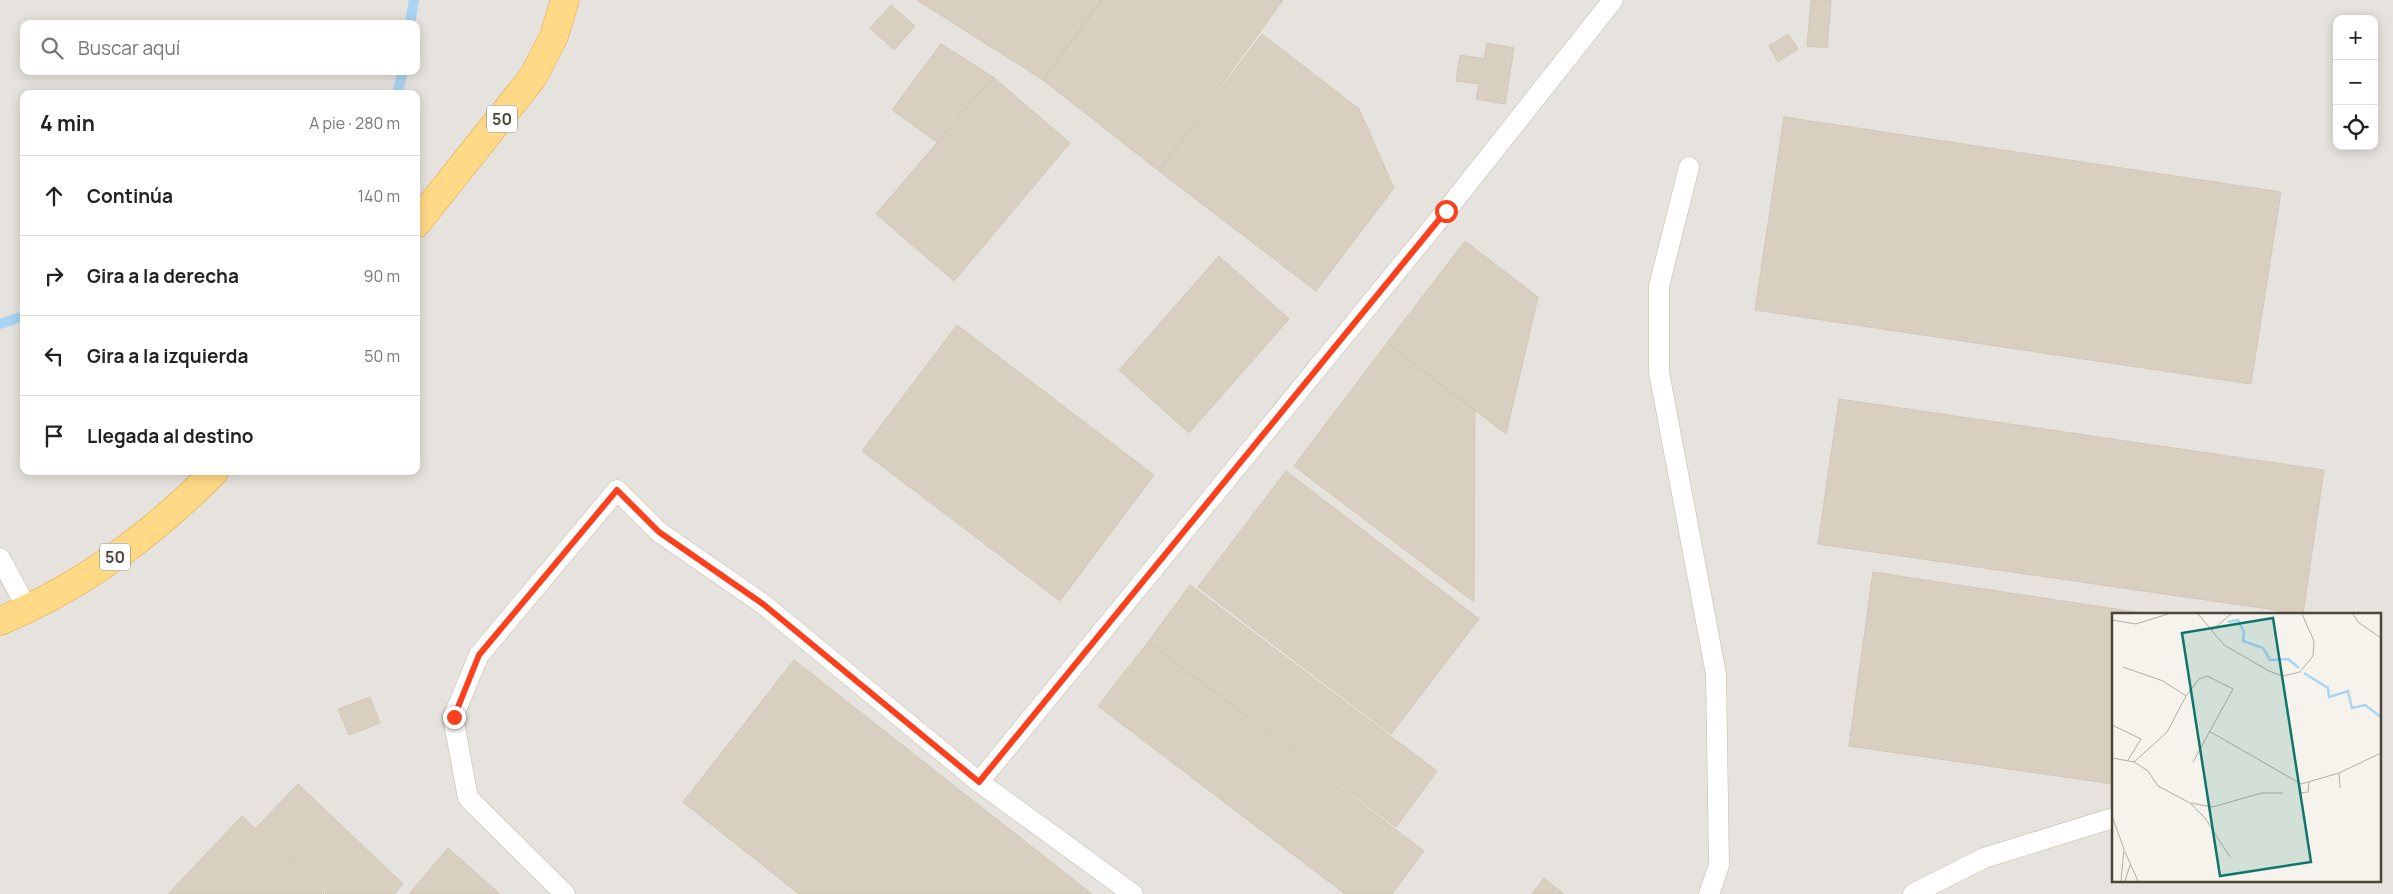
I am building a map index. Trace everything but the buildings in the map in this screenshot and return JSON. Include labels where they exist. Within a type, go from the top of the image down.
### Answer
[{"type":"highway","name":"50","points":[[420,219],[533,77],[554,36],[565,0]]},
{"type":"highway","name":"50","points":[[0,621],[28,610],[93,572],[141,539],[180,507],[211,475]]},
{"type":"lane","points":[[979,782],[1440,219],[1613,0]]},
{"type":"lane","points":[[1689,167],[1659,286],[1659,372],[1716,674],[1719,864],[1709,894]]},
{"type":"lane","points":[[565,894],[468,798],[454,717],[479,655],[617,490],[659,532],[763,604],[979,782],[1133,894]]},
{"type":"lane","points":[[0,558],[28,610]]},
{"type":"lane","points":[[1913,894],[1984,858],[2112,818]]},
{"type":"shaded area","points":[[0,0],[2393,0],[2393,894],[0,894]]},
{"type":"waterway","points":[[411,20],[414,0]]},
{"type":"waterway","points":[[398,90],[402,75]]},
{"type":"waterway","points":[[0,324],[20,317]]},
{"type":"route","points":[[454,717],[479,655],[617,490],[659,532],[763,604],[979,782],[1446,211]]}]
